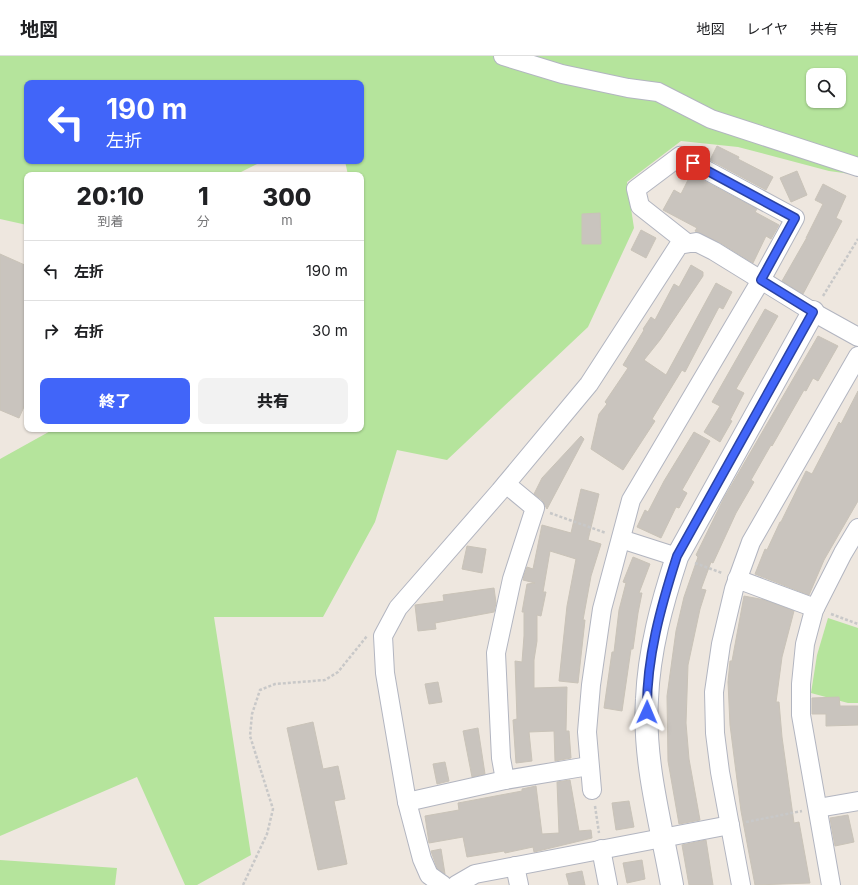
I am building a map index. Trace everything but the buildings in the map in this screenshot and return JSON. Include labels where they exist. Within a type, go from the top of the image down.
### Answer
[{"type":"street","points":[[503,56],[562,74],[628,88],[658,92],[711,119],[858,167]]},
{"type":"street","points":[[592,790],[589,766],[588,732],[590,685],[602,609],[631,500],[761,280],[795,218],[680,156],[636,189],[640,206],[687,243]]},
{"type":"street","points":[[443,885],[429,875],[422,859],[407,802],[385,673],[384,636],[398,608],[506,484],[589,384],[679,244],[696,242],[714,251],[813,312],[858,337]]},
{"type":"street","points":[[672,885],[647,736],[647,700],[650,668],[663,600],[677,556],[813,312]]},
{"type":"street","points":[[741,885],[715,733],[714,692],[721,644],[737,579],[751,542],[858,356]]},
{"type":"street","points":[[505,780],[501,758],[496,654],[512,579],[535,508],[506,484]]},
{"type":"street","points":[[831,885],[801,715],[801,684],[805,644],[815,608],[843,553],[858,528]]},
{"type":"street","points":[[621,538],[677,556]]},
{"type":"street","points":[[737,579],[815,608]]},
{"type":"street","points":[[407,802],[505,780],[589,766]]},
{"type":"street","points":[[818,808],[858,801]]},
{"type":"street","points":[[456,885],[475,874],[730,825]]},
{"type":"street","points":[[601,849],[608,885]]},
{"type":"street","points":[[515,866],[519,885]]},
{"type":"path","points":[[813,312],[858,239]]},
{"type":"path","points":[[535,508],[621,538]]},
{"type":"path","points":[[677,556],[737,579]]},
{"type":"path","points":[[815,608],[858,624]]},
{"type":"path","points":[[243,885],[267,834],[273,809],[250,736],[252,714],[260,690],[275,684],[325,680],[338,672],[370,630]]},
{"type":"path","points":[[592,790],[601,849]]},
{"type":"path","points":[[730,825],[818,808]]},
{"type":"green space","points":[[0,56],[858,56],[858,175],[829,171],[738,147],[681,141],[627,182],[634,228],[588,327],[447,460],[397,450],[375,522],[323,617],[214,617],[251,855],[197,885],[185,885],[137,777],[0,836],[0,459],[49,432],[364,432],[364,172],[347,172],[346,164],[364,164],[364,80],[24,80],[24,164],[257,164],[241,172],[24,172],[24,224],[0,219]]},
{"type":"green space","points":[[828,618],[858,628],[858,703],[848,703],[811,693],[817,655]]},
{"type":"green space","points":[[0,860],[117,868],[115,885],[0,885]]},
{"type":"route","points":[[647,712],[650,668],[655,638],[663,600],[677,556],[813,312],[761,280],[795,218],[693,163]]}]
